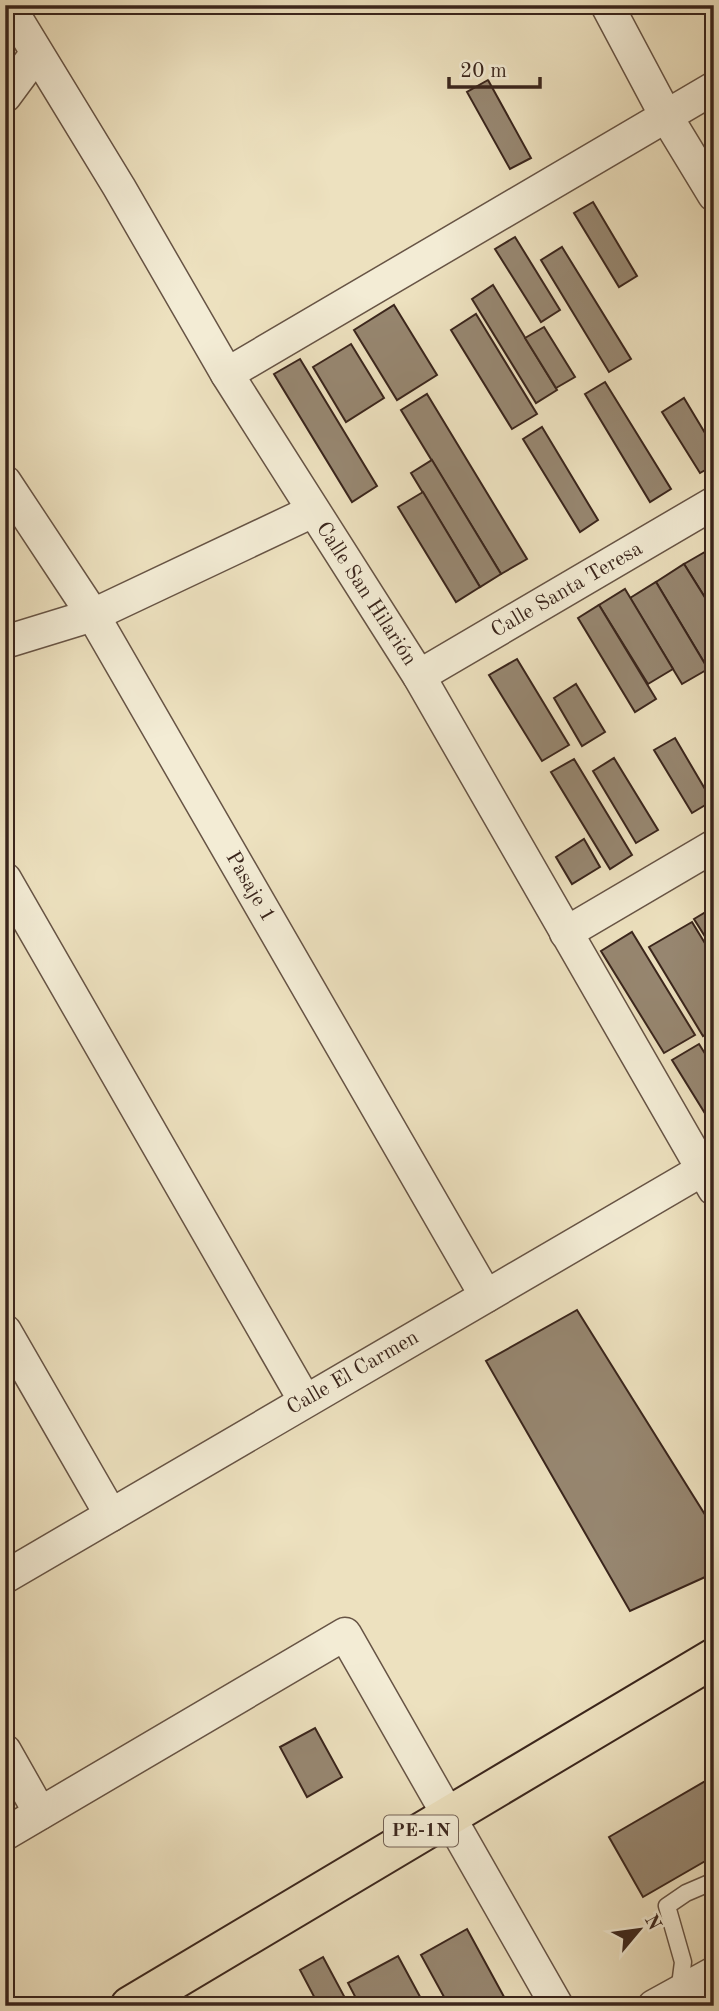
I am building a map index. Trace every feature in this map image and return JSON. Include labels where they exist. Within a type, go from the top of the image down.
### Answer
[{"type":"highway","name":"PE-1N","points":[[130,2006],[714,1658]]},
{"type":"street","name":"Calle San Hilarión","points":[[8,5],[119,187],[227,374],[419,676],[708,1179]]},
{"type":"street","points":[[607,5],[666,116],[714,195]]},
{"type":"street","points":[[5,96],[36,54]]},
{"type":"street","points":[[227,374],[714,88]]},
{"type":"street","name":"Pasaje 1","points":[[5,482],[93,615],[486,1296]]},
{"type":"street","name":"Calle Santa Teresa","points":[[419,676],[714,503]]},
{"type":"street","points":[[5,642],[93,615],[313,511]]},
{"type":"street","points":[[566,933],[714,846]]},
{"type":"street","points":[[5,879],[305,1401]]},
{"type":"street","name":"Calle El Carmen","points":[[5,1577],[486,1296],[708,1179]]},
{"type":"street","points":[[5,1331],[111,1515]]},
{"type":"street","points":[[5,1834],[345,1634],[557,2006]]},
{"type":"street","points":[[5,1752],[40,1813]]},
{"type":"street","points":[[666,1999],[714,1973]]},
{"type":"lane","points":[[666,1999],[683,1962],[667,1906],[686,1893],[714,1881]]},
{"type":"building","points":[[488,80],[531,158],[510,169],[467,92]]},
{"type":"building","points":[[593,202],[637,276],[619,287],[574,213]]},
{"type":"building","points":[[515,237],[560,310],[541,322],[495,249]]},
{"type":"building","points":[[562,247],[631,359],[609,372],[541,260]]},
{"type":"building","points":[[493,285],[557,390],[536,403],[472,299]]},
{"type":"building","points":[[394,305],[437,375],[397,400],[354,330]]},
{"type":"building","points":[[476,314],[537,414],[512,429],[451,330]]},
{"type":"building","points":[[544,327],[575,377],[556,388],[525,338]]},
{"type":"building","points":[[351,344],[384,398],[346,422],[313,367]]},
{"type":"building","points":[[300,359],[377,486],[352,502],[274,374]]},
{"type":"building","points":[[605,382],[671,489],[650,502],[585,394]]},
{"type":"building","points":[[427,394],[527,559],[501,574],[401,410]]},
{"type":"building","points":[[684,398],[714,448],[714,465],[700,473],[662,412]]},
{"type":"building","points":[[542,427],[598,520],[580,532],[523,439]]},
{"type":"building","points":[[432,460],[501,574],[480,587],[411,473]]},
{"type":"building","points":[[423,492],[480,587],[456,602],[398,507]]},
{"type":"building","points":[[710,549],[714,555],[714,612],[684,564]]},
{"type":"building","points":[[684,564],[714,612],[714,672],[711,674],[656,582]]},
{"type":"building","points":[[656,582],[708,669],[682,684],[630,598]]},
{"type":"building","points":[[625,589],[673,669],[648,684],[599,605]]},
{"type":"building","points":[[599,605],[656,699],[635,712],[578,618]]},
{"type":"building","points":[[517,659],[569,745],[542,761],[489,675]]},
{"type":"building","points":[[576,684],[605,732],[582,746],[554,698]]},
{"type":"building","points":[[675,738],[712,801],[692,813],[654,750]]},
{"type":"building","points":[[614,758],[658,830],[636,843],[593,771]]},
{"type":"building","points":[[574,759],[632,855],[610,869],[551,772]]},
{"type":"building","points":[[584,839],[600,867],[572,884],[556,857]]},
{"type":"building","points":[[714,907],[714,944],[711,946],[694,919]]},
{"type":"building","points":[[692,922],[714,958],[714,1029],[703,1036],[649,947]]},
{"type":"building","points":[[632,932],[695,1035],[664,1053],[601,951]]},
{"type":"building","points":[[699,1044],[714,1068],[714,1128],[672,1060]]},
{"type":"building","points":[[577,1310],[714,1529],[714,1573],[630,1611],[486,1361]]},
{"type":"building","points":[[315,1728],[342,1777],[307,1797],[280,1747]]},
{"type":"building","points":[[714,1776],[714,1856],[643,1897],[609,1837]]},
{"type":"building","points":[[467,1929],[509,2006],[449,2006],[421,1955]]},
{"type":"building","points":[[398,1956],[425,2006],[360,2006],[348,1983]]},
{"type":"building","points":[[323,1957],[345,1998],[330,2006],[319,2006],[300,1970]]}]
